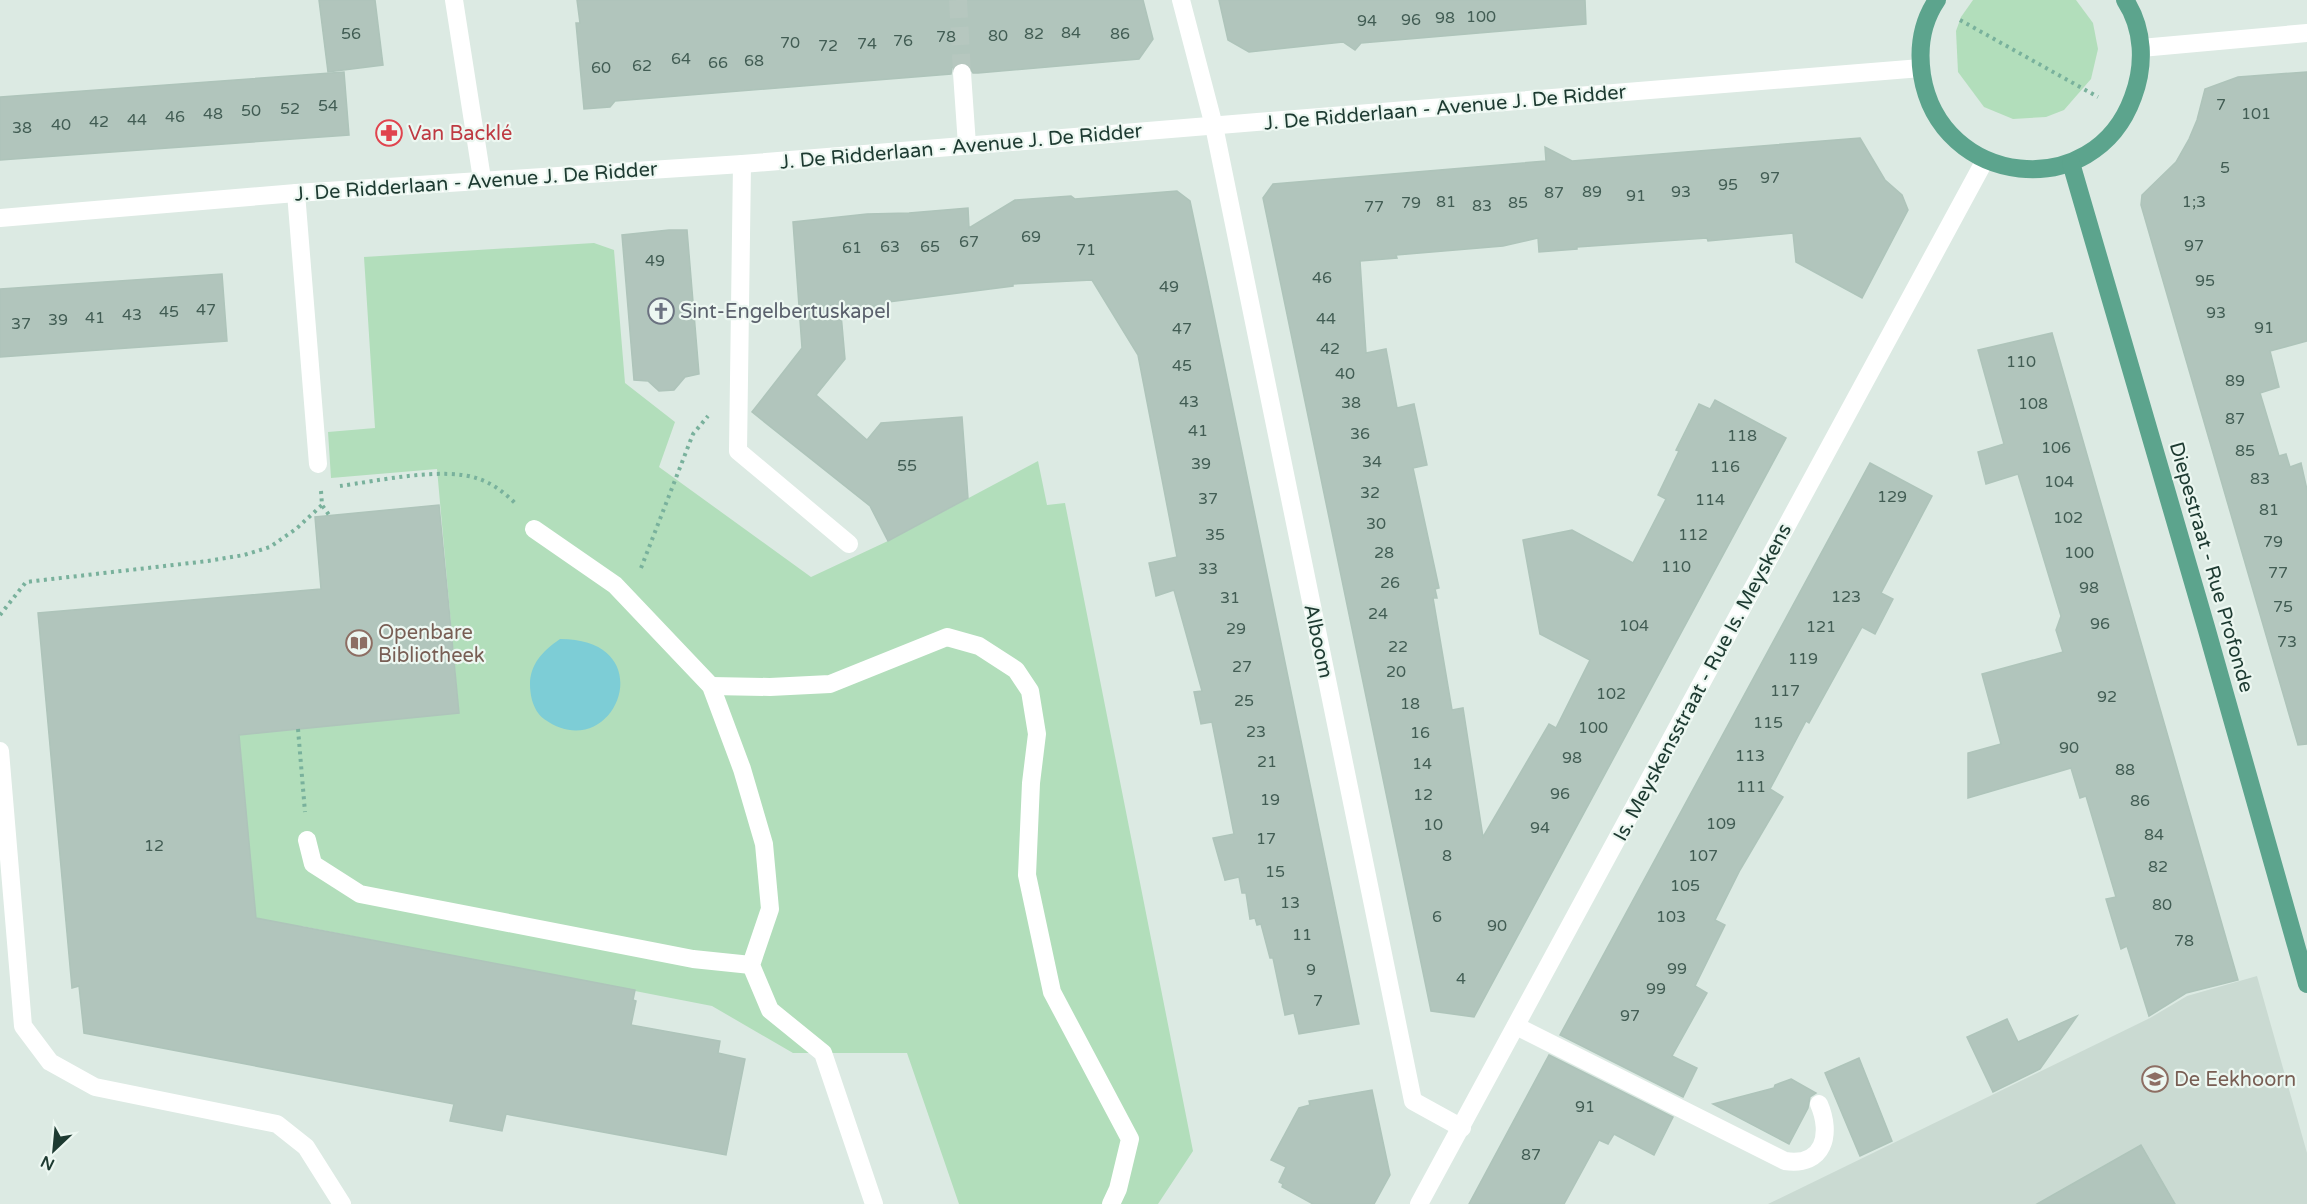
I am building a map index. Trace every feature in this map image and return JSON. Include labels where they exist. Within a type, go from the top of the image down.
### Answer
[{"type":"main road","points":[[1935,3],[1922,38],[1921,68],[1925,92],[1939,121],[1962,146],[1985,160],[2000,166],[2026,170],[2054,168],[2071,163],[2092,152],[2112,134],[2127,113],[2139,82],[2141,48],[2137,28],[2125,0]]},
{"type":"main road","name":"Diepestraat - Rue Profonde","points":[[2071,163],[2307,984]]},
{"type":"street","points":[[454,0],[482,179]]},
{"type":"street","name":"Alboom","points":[[1181,0],[1214,126],[1413,1101],[1462,1128]]},
{"type":"street","points":[[2141,48],[2307,33]]},
{"type":"street","name":"J. De Ridderlaan - Avenue J. De Ridder","points":[[0,218],[482,179],[742,164],[1921,68]]},
{"type":"street","points":[[962,73],[967,146]]},
{"type":"street","name":"Is. Meyskensstraat - Rue Is. Meyskens","points":[[1419,1204],[1985,160]]},
{"type":"street","points":[[742,164],[738,451],[849,544]]},
{"type":"street","points":[[296,193],[318,464]]},
{"type":"street","points":[[534,529],[615,585],[711,686],[742,769],[764,844],[770,909],[751,965],[770,1010],[822,1053],[874,1204]]},
{"type":"street","points":[[711,686],[770,687],[830,684],[947,637],[979,646],[1016,670],[1030,691],[1037,734],[1031,783],[1027,876],[1052,992],[1130,1139],[1118,1189],[1111,1204]]},
{"type":"street","points":[[0,751],[23,1026],[50,1062],[95,1087],[278,1124],[306,1147],[342,1204]]},
{"type":"street","points":[[307,840],[313,864],[360,894],[693,959],[751,965]]},
{"type":"street","points":[[1516,1026],[1785,1161],[1797,1162],[1811,1159],[1819,1150],[1825,1136],[1824,1114],[1819,1104]]},
{"type":"path","points":[[1935,3],[2127,113]]},
{"type":"path","points":[[629,598],[693,434],[739,378]]},
{"type":"path","points":[[332,487],[441,474],[478,478],[502,491],[521,509],[534,529]]},
{"type":"path","points":[[0,615],[26,582],[208,561],[244,555],[270,547],[296,529],[322,504]]},
{"type":"path","points":[[298,729],[307,840]]},
{"type":"shaded area","name":"De Eekhoorn","points":[[2257,976],[2307,1153],[2307,1204],[1768,1204],[2150,1018],[2187,996]]},
{"type":"green space","points":[[1973,0],[2076,0],[2093,23],[2098,49],[2091,79],[2064,110],[2046,117],[2013,119],[1984,107],[1958,72],[1956,31],[1961,17]]},
{"type":"green space","points":[[594,243],[614,250],[625,383],[675,422],[659,467],[811,577],[888,541],[1038,461],[1047,505],[1065,503],[1193,1151],[1158,1204],[959,1204],[907,1053],[793,1053],[712,1006],[301,926],[258,947],[234,677],[269,732],[459,713],[437,469],[331,478],[328,432],[375,428],[364,257]]},
{"type":"water","points":[[560,639],[593,644],[612,659],[620,677],[618,698],[608,716],[591,728],[569,730],[544,719],[533,703],[530,690],[532,672],[539,658]]},
{"type":"building","points":[[319,0],[375,0],[383,65],[328,72]]},
{"type":"building","points":[[577,0],[1143,0],[1153,39],[1139,59],[978,73],[973,73],[967,63],[961,62],[952,68],[951,74],[615,101],[610,107],[584,109],[576,23],[580,23]]},
{"type":"building","points":[[1219,0],[1585,0],[1586,24],[1361,43],[1355,50],[1343,42],[1249,52],[1228,40]]},
{"type":"building","points":[[344,72],[349,135],[0,160],[0,97]]},
{"type":"building","points":[[2307,72],[2307,341],[2270,351],[2279,387],[2260,393],[2279,456],[2286,454],[2290,467],[2301,463],[2307,490],[2307,744],[2298,745],[2141,205],[2142,195],[2176,162],[2189,139],[2197,120],[2205,89],[2238,77]]},
{"type":"building","points":[[1860,138],[1885,180],[1902,195],[1908,210],[1862,298],[1796,262],[1793,233],[1708,241],[1707,238],[1577,247],[1577,249],[1539,252],[1538,238],[1503,246],[1396,255],[1397,258],[1360,261],[1366,353],[1386,349],[1397,408],[1414,404],[1427,465],[1413,468],[1439,588],[1435,589],[1437,598],[1433,598],[1452,710],[1463,708],[1483,837],[1549,724],[1556,728],[1590,660],[1540,634],[1523,540],[1572,530],[1633,563],[1666,499],[1658,495],[1679,451],[1676,450],[1699,404],[1710,409],[1715,400],[1786,438],[1474,1017],[1431,1011],[1263,198],[1273,184],[1546,161],[1545,147],[1572,161]]},
{"type":"building","points":[[1177,191],[1190,201],[1359,1024],[1299,1034],[1294,1013],[1285,1015],[1273,958],[1270,958],[1261,924],[1257,925],[1255,918],[1250,919],[1246,893],[1242,893],[1239,877],[1225,880],[1213,838],[1234,834],[1212,722],[1201,724],[1194,692],[1202,691],[1174,590],[1156,596],[1149,563],[1177,557],[1138,355],[1092,280],[1013,284],[1013,286],[888,302],[888,304],[874,306],[874,309],[841,314],[845,359],[816,395],[867,440],[881,423],[962,417],[968,498],[888,541],[870,506],[752,412],[802,348],[793,222],[867,214],[968,208],[969,228],[1015,200],[1071,196],[1075,199]]},
{"type":"building","name":"Sint-Engelbertuskapel","points":[[687,230],[699,374],[685,377],[674,390],[659,391],[648,381],[634,380],[622,235]]},
{"type":"building","points":[[222,274],[227,341],[0,357],[0,289]]},
{"type":"building","points":[[2052,333],[2238,980],[2186,993],[2149,1016],[2127,946],[2121,949],[2106,899],[2116,897],[2086,796],[2080,798],[2071,768],[1968,798],[1968,753],[2001,744],[1982,674],[2063,652],[2056,630],[2061,616],[2018,474],[1986,484],[1978,452],[2004,444],[1978,350]]},
{"type":"building","points":[[1870,463],[1932,496],[1881,593],[1893,599],[1875,634],[1862,627],[1809,723],[1806,721],[1770,789],[1783,797],[1740,870],[1715,920],[1725,925],[1695,986],[1707,993],[1672,1056],[1697,1068],[1683,1097],[1560,1035]]},
{"type":"building","points":[[439,505],[459,713],[239,735],[256,918],[635,990],[633,1000],[636,1001],[631,1025],[720,1041],[718,1053],[745,1059],[726,1155],[506,1114],[502,1131],[450,1121],[454,1104],[84,1033],[79,986],[72,988],[38,613],[321,589],[315,517]]},
{"type":"building","points":[[2077,1016],[2040,1069],[1993,1092],[1967,1037],[2007,1019],[2018,1042]]},
{"type":"building","points":[[1549,1055],[1673,1117],[1654,1155],[1614,1134],[1608,1144],[1599,1140],[1564,1204],[1469,1204]]},
{"type":"building","points":[[1859,1058],[1892,1141],[1860,1156],[1825,1073]]},
{"type":"building","points":[[1791,1079],[1816,1093],[1810,1097],[1808,1108],[1789,1144],[1713,1104],[1774,1088],[1775,1085]]},
{"type":"building","points":[[1372,1090],[1390,1175],[1374,1204],[1313,1204],[1282,1187],[1283,1184],[1279,1182],[1286,1167],[1271,1160],[1299,1108],[1310,1105],[1309,1101]]},
{"type":"building","points":[[2141,1145],[2175,1204],[2037,1204]]},
{"type":"tunnel","points":[[958,0],[962,73]]},
{"type":"place","name":"Van Backlé","points":[[389,133]]},
{"type":"place","name":"Sint-Engelbertuskapel","points":[[661,311]]},
{"type":"place","name":"Openbare Bibliotheek","points":[[359,643]]},
{"type":"place","name":"De Eekhoorn","points":[[2155,1079]]}]
